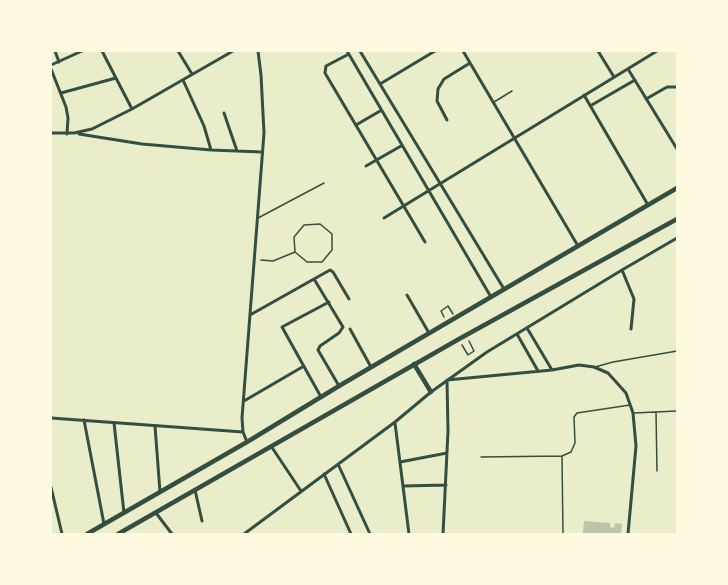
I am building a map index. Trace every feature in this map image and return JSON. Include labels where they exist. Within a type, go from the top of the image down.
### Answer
[{"type":"main road","points":[[87,534],[677,188]]},
{"type":"main road","points":[[118,534],[414,364],[677,219]]},
{"type":"main road","points":[[414,364],[431,392]]},
{"type":"street","points":[[55,51],[59,62]]},
{"type":"street","points":[[67,134],[68,118],[51,67],[82,51]]},
{"type":"street","points":[[102,51],[132,109]]},
{"type":"street","points":[[178,51],[192,74]]},
{"type":"street","points":[[51,133],[67,134],[92,129],[132,109],[233,51]]},
{"type":"street","points":[[247,442],[243,432],[244,401],[264,113],[258,51]]},
{"type":"street","points":[[360,51],[504,290]]},
{"type":"street","points":[[380,84],[435,51]]},
{"type":"street","points":[[463,51],[578,246]]},
{"type":"street","points":[[598,51],[614,77]]},
{"type":"street","points":[[384,218],[657,51]]},
{"type":"street","points":[[425,242],[324,70],[326,66],[347,53],[491,297]]},
{"type":"street","points":[[447,120],[438,101],[438,89],[444,79],[470,63]]},
{"type":"street","points":[[628,69],[677,149]]},
{"type":"street","points":[[61,93],[116,78]]},
{"type":"street","points":[[183,80],[194,102],[211,150]]},
{"type":"street","points":[[591,106],[635,80]]},
{"type":"street","points":[[646,99],[667,87],[677,87]]},
{"type":"street","points":[[584,95],[648,205]]},
{"type":"street","points":[[356,125],[380,111]]},
{"type":"street","points":[[224,112],[237,151]]},
{"type":"street","points":[[74,133],[142,144],[262,152]]},
{"type":"street","points":[[366,166],[401,146]]},
{"type":"street","points":[[244,534],[395,422],[447,380],[517,334],[677,238]]},
{"type":"street","points":[[622,270],[634,299],[631,329]]},
{"type":"street","points":[[250,315],[332,271],[349,299]]},
{"type":"street","points":[[314,279],[343,327],[318,350],[339,386]]},
{"type":"street","points":[[407,295],[429,333]]},
{"type":"street","points":[[321,397],[282,327],[329,302]]},
{"type":"street","points":[[527,328],[552,370]]},
{"type":"street","points":[[350,329],[371,367]]},
{"type":"street","points":[[517,334],[538,371]]},
{"type":"street","points":[[447,380],[552,370],[579,365],[594,367],[608,373],[618,382],[633,413],[636,446],[628,534]]},
{"type":"street","points":[[244,401],[304,366]]},
{"type":"street","points":[[443,534],[447,453],[447,380]]},
{"type":"street","points":[[51,418],[243,432]]},
{"type":"street","points":[[84,420],[104,524]]},
{"type":"street","points":[[395,422],[409,534]]},
{"type":"street","points":[[114,423],[124,513]]},
{"type":"street","points":[[155,426],[160,492]]},
{"type":"street","points":[[271,446],[301,491]]},
{"type":"street","points":[[400,462],[447,453]]},
{"type":"street","points":[[338,464],[370,534]]},
{"type":"street","points":[[324,474],[351,534]]},
{"type":"street","points":[[403,486],[446,485]]},
{"type":"street","points":[[51,487],[62,534]]},
{"type":"street","points":[[195,490],[202,521]]},
{"type":"street","points":[[156,513],[172,534]]},
{"type":"lane","points":[[493,102],[512,91]]},
{"type":"lane","points":[[257,218],[324,183]]},
{"type":"lane","points":[[594,367],[677,351]]},
{"type":"lane","points":[[481,457],[562,456],[571,452],[575,443],[574,417],[577,413],[631,405]]},
{"type":"lane","points":[[633,413],[677,411]]},
{"type":"lane","points":[[657,412],[657,471]]},
{"type":"lane","points":[[562,456],[563,534]]},
{"type":"path","points":[[320,224],[332,234],[332,250],[322,262],[307,262],[295,252],[294,237],[304,225],[320,224]]},
{"type":"path","points":[[254,259],[273,261],[295,252]]},
{"type":"path","points":[[441,311],[448,306],[454,315]]},
{"type":"path","points":[[459,339],[468,356],[474,351],[464,333]]},
{"type":"building","points":[[584,521],[610,523],[610,527],[614,528],[615,523],[622,524],[621,534],[583,533]]}]
